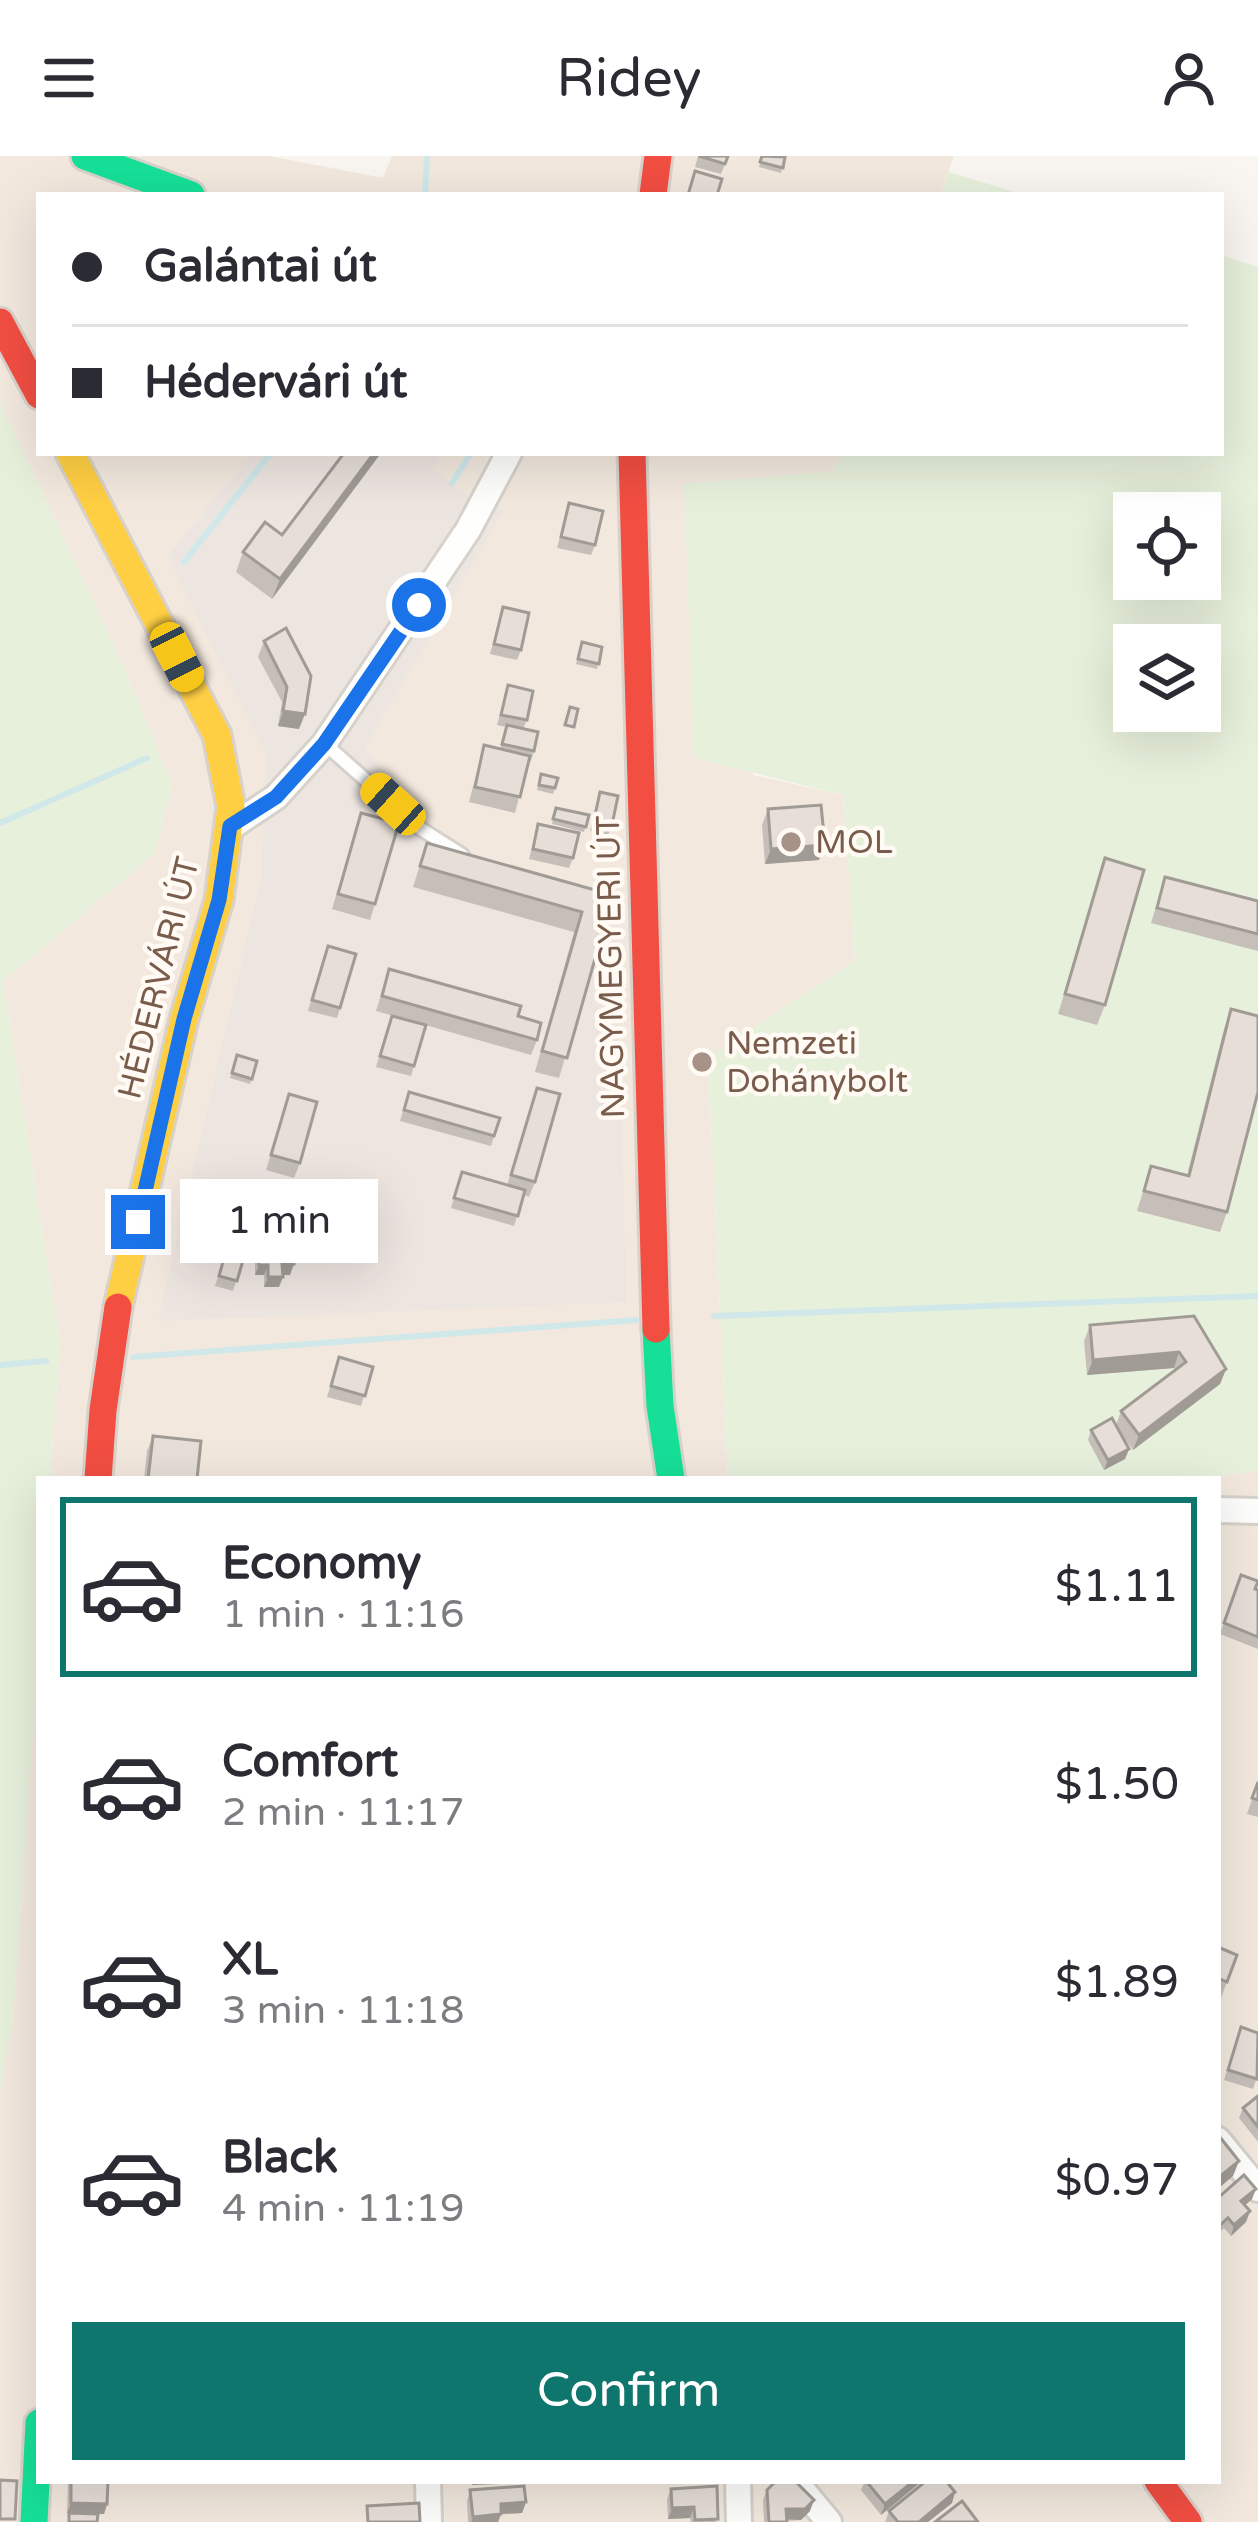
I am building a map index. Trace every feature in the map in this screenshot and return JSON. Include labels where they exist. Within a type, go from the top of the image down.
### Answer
[{"type":"street","points":[[85,156],[182,192]]},
{"type":"street","points":[[652,192],[658,156]]},
{"type":"street","points":[[0,322],[36,389]]},
{"type":"street","name":"HÉDERVÁRI ÚT","points":[[72,456],[217,735],[230,826],[219,900],[184,1019],[119,1303],[98,1476]]},
{"type":"street","points":[[230,826],[276,797],[324,744],[468,530],[507,456]]},
{"type":"street","name":"NAGYMEGYERI ÚT","points":[[632,456],[656,1337],[671,1476]]},
{"type":"street","points":[[1221,1510],[1258,1511]]},
{"type":"street","points":[[1221,2144],[1258,2188]]},
{"type":"street","points":[[34,2522],[36,2482]]},
{"type":"street","points":[[428,2484],[429,2522]]},
{"type":"street","points":[[738,2484],[739,2522]]},
{"type":"street","points":[[797,2484],[829,2522]]},
{"type":"street","points":[[1160,2484],[1188,2522]]},
{"type":"lane","points":[[324,744],[421,829],[471,859]]},
{"type":"shaded area","points":[[0,156],[269,156],[383,178],[392,156],[954,156],[941,192],[36,192],[36,456],[250,456],[167,556],[266,753],[261,878],[159,1321],[440,841],[365,748],[505,509],[470,495],[431,470],[441,456],[840,456],[834,471],[685,484],[753,775],[843,795],[855,962],[708,1058],[728,1476],[50,1476],[60,1343],[3,981],[155,853],[172,785],[123,665],[0,402]]},
{"type":"shaded area","points":[[250,456],[441,456],[432,470],[470,495],[505,509],[365,748],[440,841],[617,906],[626,1302],[158,1321],[261,878],[266,754],[167,556]]},
{"type":"shaded area","points":[[1258,1470],[1258,2522],[0,2522],[0,2093],[13,2019],[36,1687],[36,2484],[1221,2484],[1219,1476]]},
{"type":"green space","points":[[949,172],[1014,192],[941,192]]},
{"type":"green space","points":[[1224,256],[1258,267],[1258,1470],[1219,1476],[728,1476],[708,1057],[855,961],[843,795],[694,758],[684,484],[834,471],[840,456],[1224,456]]},
{"type":"green space","points":[[0,402],[123,665],[172,785],[155,853],[3,981],[60,1343],[50,1476],[36,1476],[36,1687],[13,2019],[0,2093]]},
{"type":"building","points":[[699,156],[728,156],[725,164]]},
{"type":"building","points":[[762,156],[785,157],[783,168],[760,162]]},
{"type":"building","points":[[695,171],[722,179],[718,192],[689,192]]},
{"type":"building","points":[[342,456],[372,456],[280,579],[243,552],[265,522],[282,535]]},
{"type":"building","points":[[569,503],[603,511],[595,545],[561,537]]},
{"type":"building","points":[[503,607],[529,613],[521,650],[494,644]]},
{"type":"building","points":[[286,628],[311,676],[305,714],[283,711],[287,687],[264,641]]},
{"type":"building","points":[[582,642],[602,647],[599,664],[578,659]]},
{"type":"building","points":[[508,685],[533,691],[527,720],[501,715]]},
{"type":"building","points":[[570,707],[578,709],[574,727],[565,725]]},
{"type":"building","points":[[507,725],[538,732],[534,751],[502,744]]},
{"type":"building","points":[[484,745],[530,756],[520,797],[475,787]]},
{"type":"building","points":[[541,774],[558,778],[555,788],[539,785]]},
{"type":"building","points":[[600,792],[618,796],[612,825],[594,820]]},
{"type":"building","points":[[821,805],[825,845],[771,849],[768,809]]},
{"type":"building","points":[[556,808],[589,815],[586,827],[553,819]]},
{"type":"building","points":[[361,813],[399,823],[375,904],[338,894]]},
{"type":"building","points":[[538,824],[579,833],[573,858],[533,849]]},
{"type":"building","points":[[427,843],[613,895],[567,1058],[542,1051],[582,912],[420,866]]},
{"type":"building","points":[[1105,858],[1144,870],[1105,1005],[1065,994]]},
{"type":"building","points":[[1165,877],[1258,901],[1258,934],[1157,908]]},
{"type":"building","points":[[328,946],[356,954],[340,1008],[312,1000]]},
{"type":"building","points":[[389,969],[521,1006],[518,1016],[541,1023],[537,1040],[382,996]]},
{"type":"building","points":[[1231,1009],[1258,1016],[1258,1092],[1227,1212],[1144,1191],[1151,1166],[1189,1176]]},
{"type":"building","points":[[392,1016],[426,1025],[414,1066],[380,1056]]},
{"type":"building","points":[[237,1055],[257,1061],[252,1079],[232,1073]]},
{"type":"building","points":[[537,1088],[560,1094],[535,1182],[511,1175]]},
{"type":"building","points":[[409,1092],[500,1118],[494,1136],[404,1110]]},
{"type":"building","points":[[289,1094],[317,1102],[300,1163],[271,1155]]},
{"type":"building","points":[[462,1172],[525,1190],[518,1216],[454,1198]]},
{"type":"building","points":[[281,1193],[332,1208],[327,1227],[276,1213]]},
{"type":"building","points":[[228,1244],[246,1250],[237,1281],[219,1276]]},
{"type":"building","points":[[294,1249],[294,1264],[282,1264],[283,1277],[268,1277],[268,1265],[259,1265],[259,1250]]},
{"type":"building","points":[[1194,1316],[1226,1369],[1139,1435],[1121,1411],[1186,1362],[1179,1352],[1093,1360],[1090,1325]]},
{"type":"building","points":[[339,1357],[373,1367],[365,1396],[331,1386]]},
{"type":"building","points":[[1112,1418],[1129,1449],[1108,1460],[1091,1430]]},
{"type":"building","points":[[153,1436],[201,1441],[197,1476],[148,1476]]},
{"type":"building","points":[[1241,1575],[1258,1581],[1258,1637],[1224,1623]]},
{"type":"building","points":[[1221,1948],[1237,1955],[1227,1982],[1221,1979]]},
{"type":"building","points":[[1241,2027],[1258,2033],[1257,2079],[1228,2070]]},
{"type":"building","points":[[1258,2096],[1258,2127],[1243,2108]]},
{"type":"building","points":[[1221,2138],[1239,2161],[1221,2176]]},
{"type":"building","points":[[1244,2175],[1256,2189],[1241,2201],[1250,2211],[1234,2225],[1228,2218],[1221,2224],[1221,2195]]},
{"type":"building","points":[[0,2480],[17,2481],[15,2519],[0,2519]]},
{"type":"building","points":[[71,2484],[108,2484],[107,2504],[71,2503]]},
{"type":"building","points":[[773,2484],[798,2484],[814,2500],[805,2509],[786,2509],[787,2522],[769,2522],[767,2490]]},
{"type":"building","points":[[868,2484],[910,2484],[885,2504]]},
{"type":"building","points":[[922,2484],[948,2484],[955,2492],[919,2522],[898,2522],[889,2511]]},
{"type":"building","points":[[524,2486],[526,2502],[501,2504],[501,2514],[473,2517],[470,2490]]},
{"type":"building","points":[[717,2486],[718,2519],[695,2520],[694,2507],[672,2508],[671,2489]]},
{"type":"building","points":[[962,2501],[978,2522],[935,2522]]},
{"type":"building","points":[[419,2503],[420,2522],[368,2522],[367,2506]]},
{"type":"building","points":[[69,2513],[98,2514],[97,2522],[69,2522]]},
{"type":"waterway","points":[[425,192],[427,156]]},
{"type":"waterway","points":[[184,562],[269,456]]},
{"type":"waterway","points":[[452,483],[469,456]]},
{"type":"waterway","points":[[0,823],[147,758]]},
{"type":"waterway","points":[[714,1316],[1258,1296]]},
{"type":"waterway","points":[[133,1357],[636,1320]]},
{"type":"waterway","points":[[0,1365],[46,1361]]},
{"type":"traffic: fast","points":[[85,156],[183,192]]},
{"type":"traffic: fast","points":[[656,1329],[660,1406],[671,1476]]},
{"type":"traffic: fast","points":[[34,2522],[36,2482]]},
{"type":"traffic: slow","points":[[72,456],[217,735],[231,807],[219,900],[184,1019],[118,1307]]},
{"type":"traffic: jam","points":[[653,192],[658,156]]},
{"type":"traffic: jam","points":[[0,322],[36,389]]},
{"type":"traffic: jam","points":[[632,456],[656,1329]]},
{"type":"traffic: jam","points":[[98,1476],[118,1307]]},
{"type":"traffic: jam","points":[[1160,2484],[1188,2522]]},
{"type":"place","name":"MOL","points":[[791,842]]},
{"type":"place","name":"Nemzeti Dohánybolt","points":[[702,1062]]},
{"type":"route","points":[[138,1222],[184,1019],[219,900],[230,826],[276,797],[324,744],[419,605]]}]
